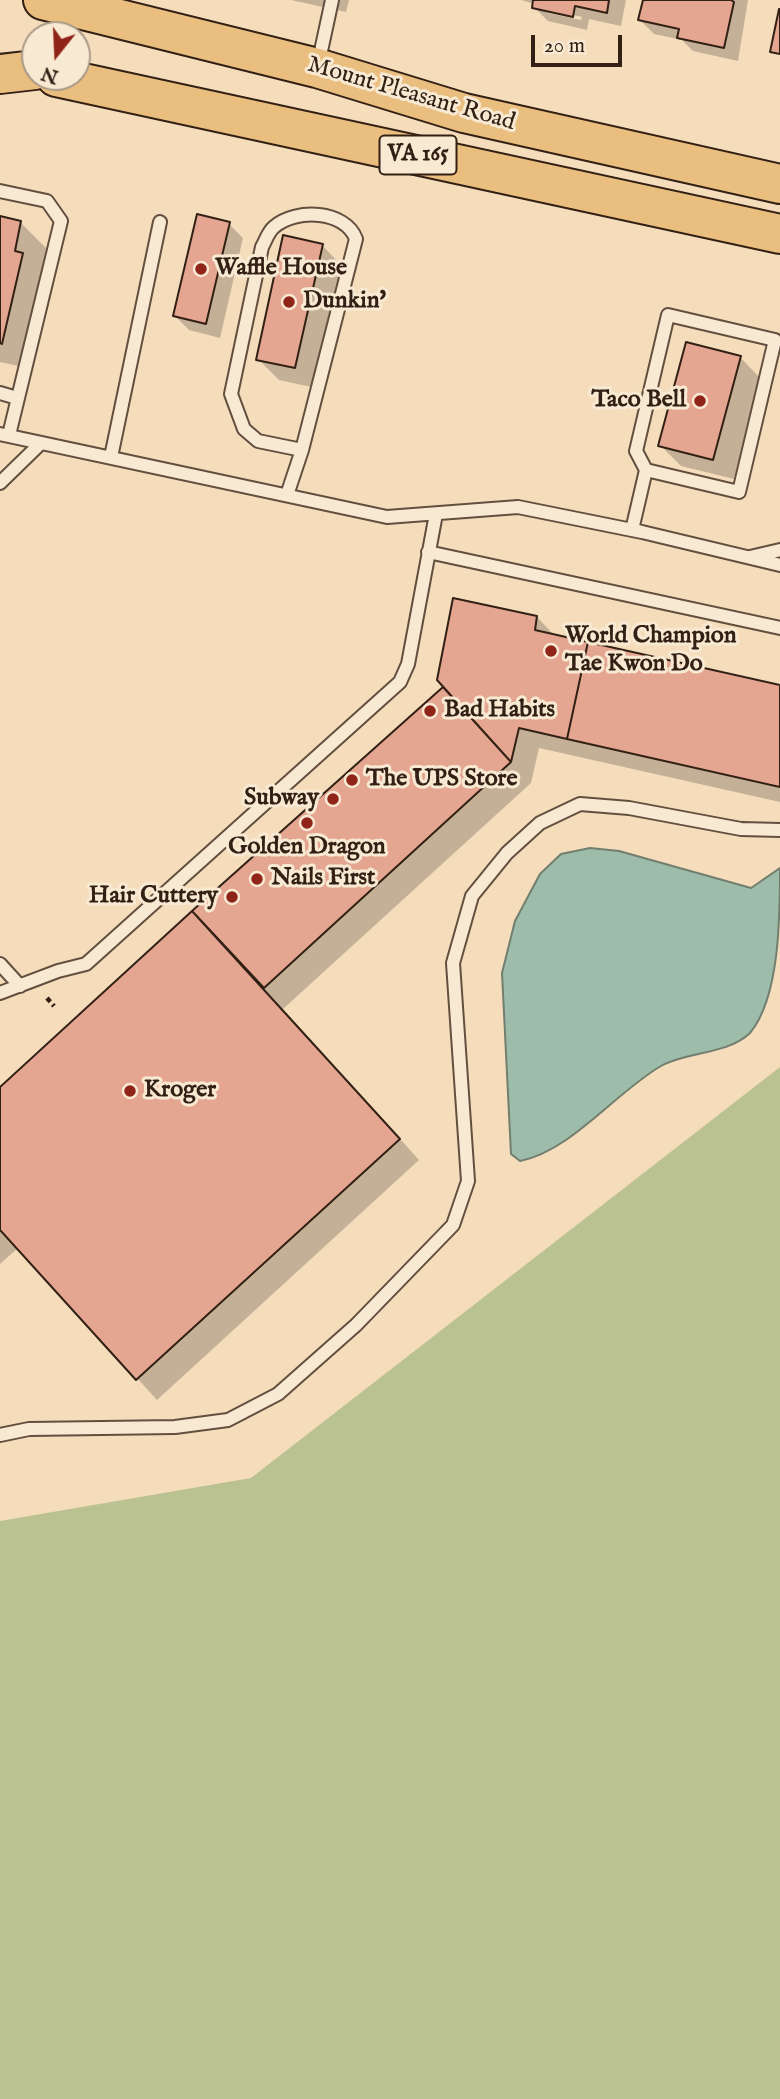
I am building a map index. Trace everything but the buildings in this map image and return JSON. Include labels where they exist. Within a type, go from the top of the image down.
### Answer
[{"type":"highway","name":"Mount Pleasant Road","points":[[59,10],[317,68],[464,113],[780,184]]},
{"type":"highway","name":"Mount Pleasant Road","points":[[91,86],[780,234]]},
{"type":"lane","points":[[317,68],[332,0]]},
{"type":"lane","points":[[0,191],[47,201],[61,221],[27,369],[5,435],[387,517],[518,508],[632,530],[780,565]]},
{"type":"lane","points":[[286,495],[302,450],[356,239],[351,227],[343,220],[298,216],[282,221],[270,230],[262,247],[231,394],[244,429],[258,441],[302,450]]},
{"type":"lane","points":[[111,457],[160,222]]},
{"type":"lane","points":[[632,530],[646,470],[635,451],[668,315],[775,340],[739,492],[646,470]]},
{"type":"lane","points":[[0,393],[17,398]]},
{"type":"lane","points":[[0,482],[41,443]]},
{"type":"lane","points":[[0,993],[86,964],[400,682],[408,664],[436,514]]},
{"type":"lane","points":[[747,558],[780,550]]},
{"type":"lane","points":[[429,552],[780,628]]},
{"type":"lane","points":[[0,1434],[29,1429],[175,1427],[228,1420],[278,1394],[356,1325],[453,1225],[468,1181],[453,963],[472,896],[507,853],[540,823],[580,804],[629,808],[741,828],[780,830]]},
{"type":"lane","points":[[0,964],[20,986]]},
{"type":"shaded area","points":[[590,848],[619,851],[751,888],[780,868],[780,909],[773,977],[760,1018],[750,1033],[741,1040],[661,1066],[557,1146],[520,1161],[511,1154],[502,973],[515,921],[540,874],[561,854]]},
{"type":"shaded area","points":[[780,1067],[780,2099],[0,2099],[0,1521],[251,1478]]},
{"type":"place","name":"Waffle House","points":[[201,269]]},
{"type":"place","name":"Dunkin'","points":[[289,302]]},
{"type":"place","name":"Taco Bell","points":[[700,401]]},
{"type":"place","name":"World Champion Tae Kwon Do","points":[[551,651]]},
{"type":"place","name":"Bad Habits","points":[[430,711]]},
{"type":"place","name":"The UPS Store","points":[[352,780]]},
{"type":"place","name":"Subway","points":[[333,799]]},
{"type":"place","name":"Golden Dragon","points":[[307,823]]},
{"type":"place","name":"Nails First","points":[[257,879]]},
{"type":"place","name":"Hair Cuttery","points":[[232,897]]},
{"type":"place","name":"Kroger","points":[[130,1091]]}]
